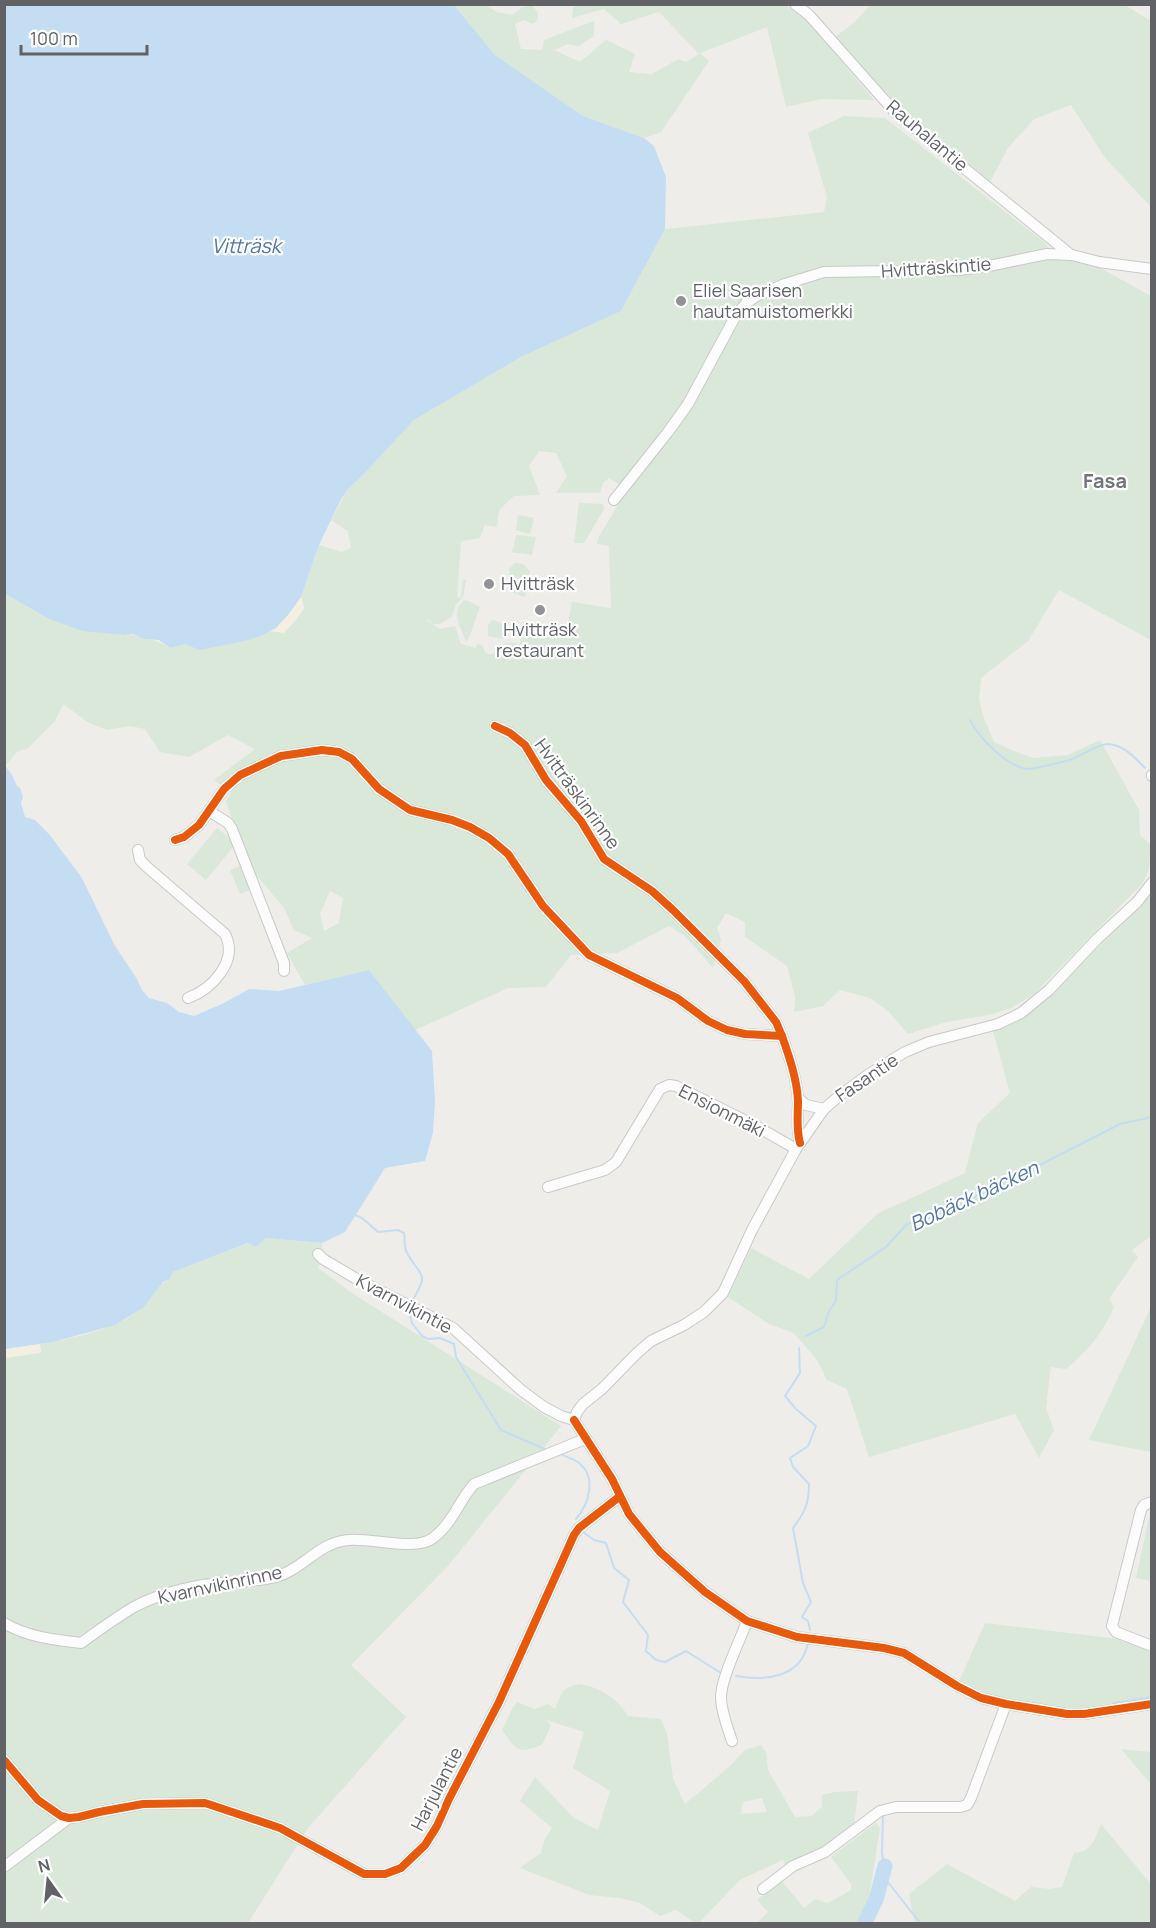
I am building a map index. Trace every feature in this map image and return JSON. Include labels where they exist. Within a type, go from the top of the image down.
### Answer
[{"type":"street","name":"Rauhalantie","points":[[795,4],[809,15],[894,111],[1072,255]]},
{"type":"street","name":"Hvitträskintie","points":[[614,500],[688,404],[735,317],[746,303],[785,284],[824,272],[959,270],[989,267],[1037,255],[1072,255],[1099,262],[1152,269]]},
{"type":"street","name":"Hvitträskinrinne","points":[[495,726],[510,733],[525,746],[546,780],[581,821],[604,860],[652,891],[674,910],[744,981],[776,1022],[786,1048],[798,1098],[798,1146]]},
{"type":"street","points":[[175,840],[184,837],[198,825],[224,789],[240,775],[281,756],[322,750],[339,752],[352,759],[379,789],[410,810],[452,820],[489,838],[508,854],[543,906],[589,955],[677,998],[708,1021],[727,1030],[745,1034],[782,1036]]},
{"type":"street","points":[[209,811],[228,823],[232,829],[284,963],[284,971]]},
{"type":"street","points":[[138,850],[140,860],[225,934],[229,941],[229,958],[224,968],[209,987],[188,998]]},
{"type":"street","name":"Fasantie","points":[[573,1420],[583,1404],[602,1389],[651,1341],[684,1325],[717,1301],[723,1293],[752,1230],[798,1146],[824,1109],[838,1096],[905,1052],[929,1042],[998,1024],[1021,1013],[1049,990],[1097,939],[1137,902],[1152,883]]},
{"type":"street","name":"Ensionmäki","points":[[548,1187],[612,1166],[660,1089],[669,1085],[676,1086],[798,1146]]},
{"type":"street","points":[[798,1098],[806,1105],[824,1109]]},
{"type":"street","name":"Kvarnvikintie","points":[[318,1254],[322,1259],[355,1278],[453,1328],[521,1390],[544,1407],[573,1420]]},
{"type":"street","points":[[573,1420],[612,1479],[629,1514],[660,1552],[705,1592],[747,1621],[797,1637],[884,1648],[904,1653],[957,1686],[981,1698],[1006,1704],[1067,1714],[1084,1714],[1152,1704]]},
{"type":"street","name":"Kvarnvikinrinne","points":[[4,1623],[12,1628],[48,1639],[81,1643],[135,1606],[203,1585],[276,1577],[294,1569],[328,1544],[349,1540],[417,1544],[432,1540],[453,1517],[465,1494],[474,1484],[585,1439]]},
{"type":"street","name":"Harjulantie","points":[[69,1818],[143,1804],[205,1803],[280,1828],[364,1874],[374,1876],[401,1868],[425,1845],[437,1826],[448,1799],[499,1702],[569,1543],[579,1528],[619,1497]]},
{"type":"street","points":[[1152,1502],[1144,1504],[1141,1510],[1112,1626],[1116,1632],[1152,1646]]},
{"type":"street","points":[[732,1741],[725,1721],[721,1697],[724,1682],[747,1621]]},
{"type":"street","points":[[762,1889],[793,1866],[825,1852],[880,1811],[896,1808],[967,1805],[1006,1704]]},
{"type":"street","points":[[4,1760],[38,1800],[61,1816],[69,1818]]},
{"type":"street","points":[[4,1867],[69,1818]]},
{"type":"green space","points":[[579,4],[785,5],[806,19],[874,100],[821,99],[786,107],[767,27],[700,53],[709,61],[661,132],[644,138],[583,116],[495,55],[454,5],[485,5],[497,12],[513,15],[522,7],[532,5],[538,13],[537,21],[533,24],[524,20],[515,24],[521,49],[542,50],[544,40],[594,21],[594,36],[578,46],[568,44],[554,50],[580,62],[606,40],[635,54],[629,72],[651,74],[679,59],[686,62],[699,54],[659,12],[621,24],[604,9],[572,18],[573,8]]},
{"type":"green space","points":[[870,5],[1125,5],[1151,21],[1151,207],[1106,159],[1071,105],[1034,119],[1008,148],[990,182],[888,100],[835,37],[855,22]]},
{"type":"green space","points":[[844,116],[885,118],[1044,242],[1057,260],[1071,260],[1095,265],[1151,296],[1151,639],[1059,590],[1028,641],[981,678],[979,698],[983,716],[994,742],[1033,758],[1068,755],[1100,740],[1139,810],[1140,835],[1151,845],[1149,869],[1143,883],[1034,994],[1011,1008],[989,1015],[946,1022],[908,1034],[889,1012],[870,998],[840,990],[823,1006],[794,1012],[795,997],[787,966],[745,937],[745,922],[726,913],[717,928],[721,940],[713,968],[685,936],[669,926],[617,953],[571,955],[546,987],[508,988],[415,1030],[369,970],[305,985],[287,953],[312,938],[294,930],[284,908],[251,869],[226,802],[231,792],[214,780],[255,749],[228,735],[189,757],[160,752],[145,729],[130,726],[107,730],[89,723],[63,704],[55,721],[27,749],[18,751],[6,765],[4,764],[4,594],[49,619],[141,637],[160,642],[170,648],[186,644],[261,636],[269,631],[284,632],[304,609],[301,597],[319,545],[342,552],[351,548],[348,531],[331,520],[348,489],[414,420],[521,357],[621,311],[665,229],[824,212],[827,197],[808,133]],"holes":[[[539,451],[556,453],[567,476],[556,493],[600,493],[603,483],[609,478],[619,484],[620,502],[598,538],[597,544],[609,546],[611,608],[572,602],[566,633],[560,638],[549,637],[547,630],[531,627],[523,629],[520,644],[507,643],[493,654],[489,654],[483,645],[477,644],[476,648],[461,644],[455,626],[440,629],[427,620],[433,624],[439,624],[452,617],[456,604],[463,597],[466,580],[463,579],[461,597],[457,598],[461,541],[480,538],[485,525],[497,527],[499,510],[514,496],[540,495],[529,466]],[[330,891],[343,898],[339,923],[324,931],[320,914]]]},
{"type":"green space","points":[[579,503],[603,504],[604,509],[584,543],[574,543]]},
{"type":"green space","points":[[518,515],[534,518],[530,534],[516,530]]},
{"type":"green space","points":[[516,535],[536,537],[532,555],[511,552]]},
{"type":"green space","points":[[515,563],[523,564],[530,571],[525,597],[509,591],[509,569]]},
{"type":"green space","points":[[464,600],[480,607],[466,642],[457,616]]},
{"type":"green space","points":[[492,620],[507,627],[503,639],[488,636],[488,625]]},
{"type":"green space","points":[[217,828],[236,843],[206,880],[187,864]]},
{"type":"green space","points":[[242,865],[252,889],[240,894],[230,870]]},
{"type":"green space","points":[[1151,893],[1151,1236],[1132,1250],[1138,1257],[1109,1299],[1114,1307],[1105,1326],[1094,1341],[1066,1369],[1051,1367],[1046,1408],[1054,1430],[1039,1458],[1015,1414],[869,1457],[847,1389],[827,1380],[817,1360],[794,1333],[769,1324],[728,1297],[751,1248],[809,1279],[877,1214],[965,1173],[978,1123],[1010,1093],[993,1031],[1009,1026],[1053,993]]},
{"type":"green space","points":[[266,1238],[322,1243],[323,1259],[318,1268],[352,1293],[561,1426],[448,1566],[351,1665],[406,1717],[308,1828],[248,1923],[5,1924],[5,1358],[41,1353],[40,1344],[107,1328],[141,1309],[170,1279],[173,1272],[249,1243],[256,1247]]},
{"type":"green space","points":[[1151,1307],[1151,1452],[1089,1440]]},
{"type":"green space","points":[[1151,1513],[1151,1581],[1136,1578]]},
{"type":"green space","points":[[985,1623],[1136,1641],[1151,1646],[1151,1704],[1084,1714],[1006,1704],[957,1686]]},
{"type":"green space","points":[[579,1684],[601,1691],[619,1704],[628,1716],[661,1719],[667,1733],[673,1779],[685,1804],[729,1767],[745,1750],[761,1745],[766,1752],[768,1770],[795,1817],[811,1816],[822,1807],[822,1795],[858,1791],[854,1826],[820,1852],[785,1865],[783,1860],[740,1880],[699,1923],[695,1923],[676,1910],[660,1916],[640,1903],[589,1895],[520,1868],[541,1853],[545,1839],[552,1828],[520,1801],[535,1777],[574,1818],[598,1830],[610,1791],[573,1768],[584,1732],[546,1720],[551,1725],[542,1745],[522,1750],[511,1742],[502,1730],[517,1702],[535,1709],[548,1704],[555,1709],[562,1692],[568,1687]],"holes":[[[762,1798],[767,1812],[741,1814],[743,1802]]]},
{"type":"green space","points":[[1121,1749],[1151,1752],[1151,1784]]},
{"type":"green space","points":[[876,1823],[880,1828],[865,1923],[756,1924],[768,1912],[757,1900],[781,1880],[804,1908],[815,1899],[828,1903],[851,1890],[851,1884],[831,1857]]},
{"type":"green space","points":[[1101,1824],[1151,1884],[1151,1923],[915,1923],[909,1894],[947,1864],[1015,1901],[1031,1887],[1050,1889],[1062,1887],[1074,1853],[1089,1847]]},
{"type":"sand","points":[[301,597],[304,608],[284,633],[269,631],[288,615]]},
{"type":"sand","points":[[40,1344],[41,1352],[5,1358],[5,1349]]},
{"type":"water","name":"Vitträsk","points":[[4,5],[454,5],[495,55],[583,116],[644,138],[654,146],[666,177],[665,229],[621,311],[521,357],[414,420],[348,489],[340,501],[319,545],[301,597],[276,628],[261,636],[240,642],[199,650],[186,644],[170,648],[159,640],[145,639],[133,634],[83,631],[49,619],[5,594]]},
{"type":"water","points":[[4,764],[20,788],[25,817],[35,820],[49,834],[82,878],[115,946],[149,998],[167,1003],[179,1012],[194,1016],[249,989],[279,991],[369,970],[432,1051],[435,1101],[433,1133],[425,1161],[385,1168],[345,1232],[322,1243],[266,1238],[256,1247],[248,1243],[173,1272],[170,1279],[163,1282],[143,1308],[115,1325],[53,1342],[5,1349]]},
{"type":"waterway","points":[[970,720],[994,750],[1020,767],[1032,769],[1073,759],[1107,744],[1123,749],[1145,768]]},
{"type":"waterway","name":"Bobäck bäcken","points":[[806,1336],[824,1327],[829,1311],[836,1301],[837,1280],[886,1247],[907,1224],[927,1219],[993,1189],[1120,1124],[1152,1117]]},
{"type":"waterway","name":"Bobäck bäcken","points":[[355,1215],[378,1232],[398,1230],[404,1233],[406,1251],[422,1276],[421,1285],[412,1301]]},
{"type":"waterway","name":"Bobäck bäcken","points":[[409,1312],[412,1323],[422,1336],[428,1339],[440,1338],[454,1344],[456,1357],[501,1430],[547,1450]]},
{"type":"waterway","name":"Bobäck bäcken","points":[[799,1348],[800,1373],[785,1396],[816,1426],[808,1446],[790,1458],[793,1467],[809,1484],[806,1508],[793,1528],[803,1583],[811,1602],[802,1617],[808,1621],[810,1630]]},
{"type":"waterway","name":"Bobäck bäcken","points":[[561,1454],[579,1463],[588,1476],[589,1491],[581,1513],[576,1519]]},
{"type":"waterway","name":"Bobäck bäcken","points":[[583,1532],[594,1540],[606,1543],[614,1568],[629,1580],[623,1602],[648,1635],[646,1651],[656,1660],[665,1662],[686,1651],[721,1673]]},
{"type":"waterway","name":"Bobäck bäcken","points":[[736,1676],[770,1677],[790,1670],[798,1664],[808,1643]]},
{"type":"waterway","points":[[1114,1703],[1152,1697]]},
{"type":"waterway","points":[[883,1816],[882,1853],[887,1881],[921,1924]]},
{"type":"waterway","points":[[864,1924],[876,1900],[885,1866]]},
{"type":"cycle path","points":[[495,726],[510,733],[525,745],[546,780],[581,821],[604,859],[652,891],[673,910],[744,981],[776,1022],[782,1036]]},
{"type":"cycle path","points":[[175,840],[184,837],[199,825],[224,789],[240,775],[281,756],[322,750],[339,752],[352,759],[379,789],[410,810],[452,820],[489,838],[508,854],[543,906],[589,955],[677,998],[708,1021],[727,1030],[745,1034],[782,1036],[796,1084],[800,1143]]},
{"type":"cycle path","points":[[574,1420],[612,1479],[629,1514],[660,1552],[705,1592],[747,1621],[797,1637],[884,1648],[904,1653],[957,1686],[981,1698],[1006,1704],[1067,1714],[1084,1714],[1152,1704]]},
{"type":"cycle path","points":[[4,1760],[38,1800],[61,1816],[79,1817],[143,1804],[205,1803],[280,1828],[364,1874],[385,1874],[401,1868],[425,1845],[437,1826],[499,1702],[574,1535],[579,1528],[619,1497]]},
{"type":"place","name":"Eliel Saarisen hautamuistomerkki","points":[[681,301]]},
{"type":"place","name":"Hvitträsk","points":[[489,584]]},
{"type":"place","name":"Hvitträsk restaurant","points":[[540,610]]},
{"type":"district","name":"Fasa","points":[[1105,481]]}]
